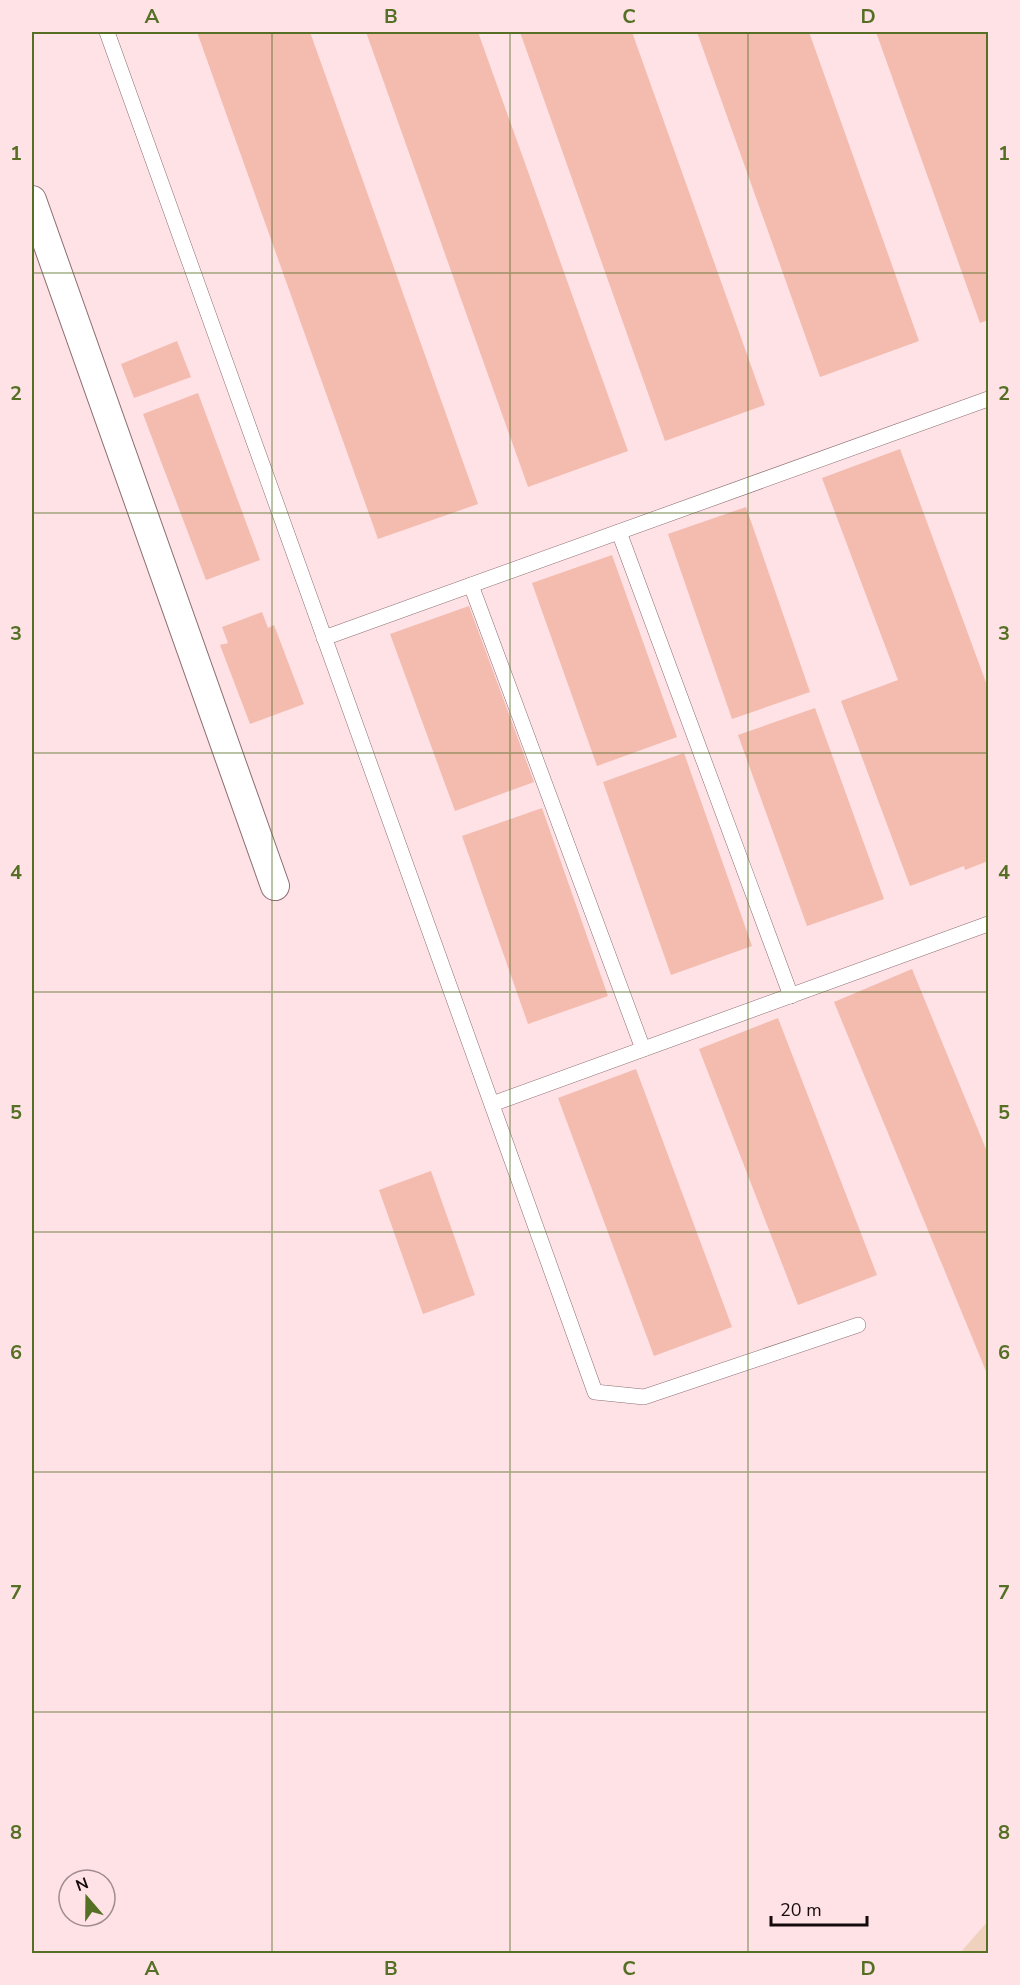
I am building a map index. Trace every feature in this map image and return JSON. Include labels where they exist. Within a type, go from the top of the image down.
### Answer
[{"type":"street","points":[[32,200],[275,886]]},
{"type":"lane","points":[[107,32],[595,1392],[644,1397],[858,1325]]},
{"type":"lane","points":[[324,638],[988,399]]},
{"type":"lane","points":[[619,532],[791,996]]},
{"type":"lane","points":[[471,585],[643,1049]]},
{"type":"lane","points":[[492,1104],[988,924]]},
{"type":"shaded area","points":[[988,1921],[988,1953],[960,1953]]},
{"type":"building","points":[[197,32],[310,32],[478,504],[378,539]]},
{"type":"building","points":[[366,32],[478,32],[628,451],[528,487]]},
{"type":"building","points":[[520,32],[632,32],[765,405],[665,441]]},
{"type":"building","points":[[697,32],[809,32],[919,341],[820,377]]},
{"type":"building","points":[[876,32],[988,32],[988,320],[980,323]]},
{"type":"building","points":[[177,341],[191,377],[134,398],[121,364]]},
{"type":"building","points":[[198,393],[260,560],[206,580],[143,414]]},
{"type":"building","points":[[900,449],[988,688],[988,861],[965,870],[964,866],[910,886],[841,701],[898,680],[822,478]]},
{"type":"building","points":[[746,507],[810,692],[732,719],[668,534]]},
{"type":"building","points":[[612,555],[677,737],[597,766],[532,583]]},
{"type":"building","points":[[469,606],[534,782],[455,811],[390,634]]},
{"type":"building","points":[[262,612],[268,628],[274,625],[304,704],[250,724],[220,645],[228,643],[222,627]]},
{"type":"building","points":[[815,708],[884,899],[807,926],[738,735]]},
{"type":"building","points":[[684,753],[752,946],[671,975],[603,782]]},
{"type":"building","points":[[542,808],[608,996],[528,1024],[462,836]]},
{"type":"building","points":[[912,969],[988,1154],[988,1376],[834,1002]]},
{"type":"building","points":[[778,1018],[877,1275],[798,1305],[699,1049]]},
{"type":"building","points":[[636,1069],[732,1327],[654,1356],[558,1098]]},
{"type":"building","points":[[431,1171],[475,1295],[423,1314],[379,1190]]}]
